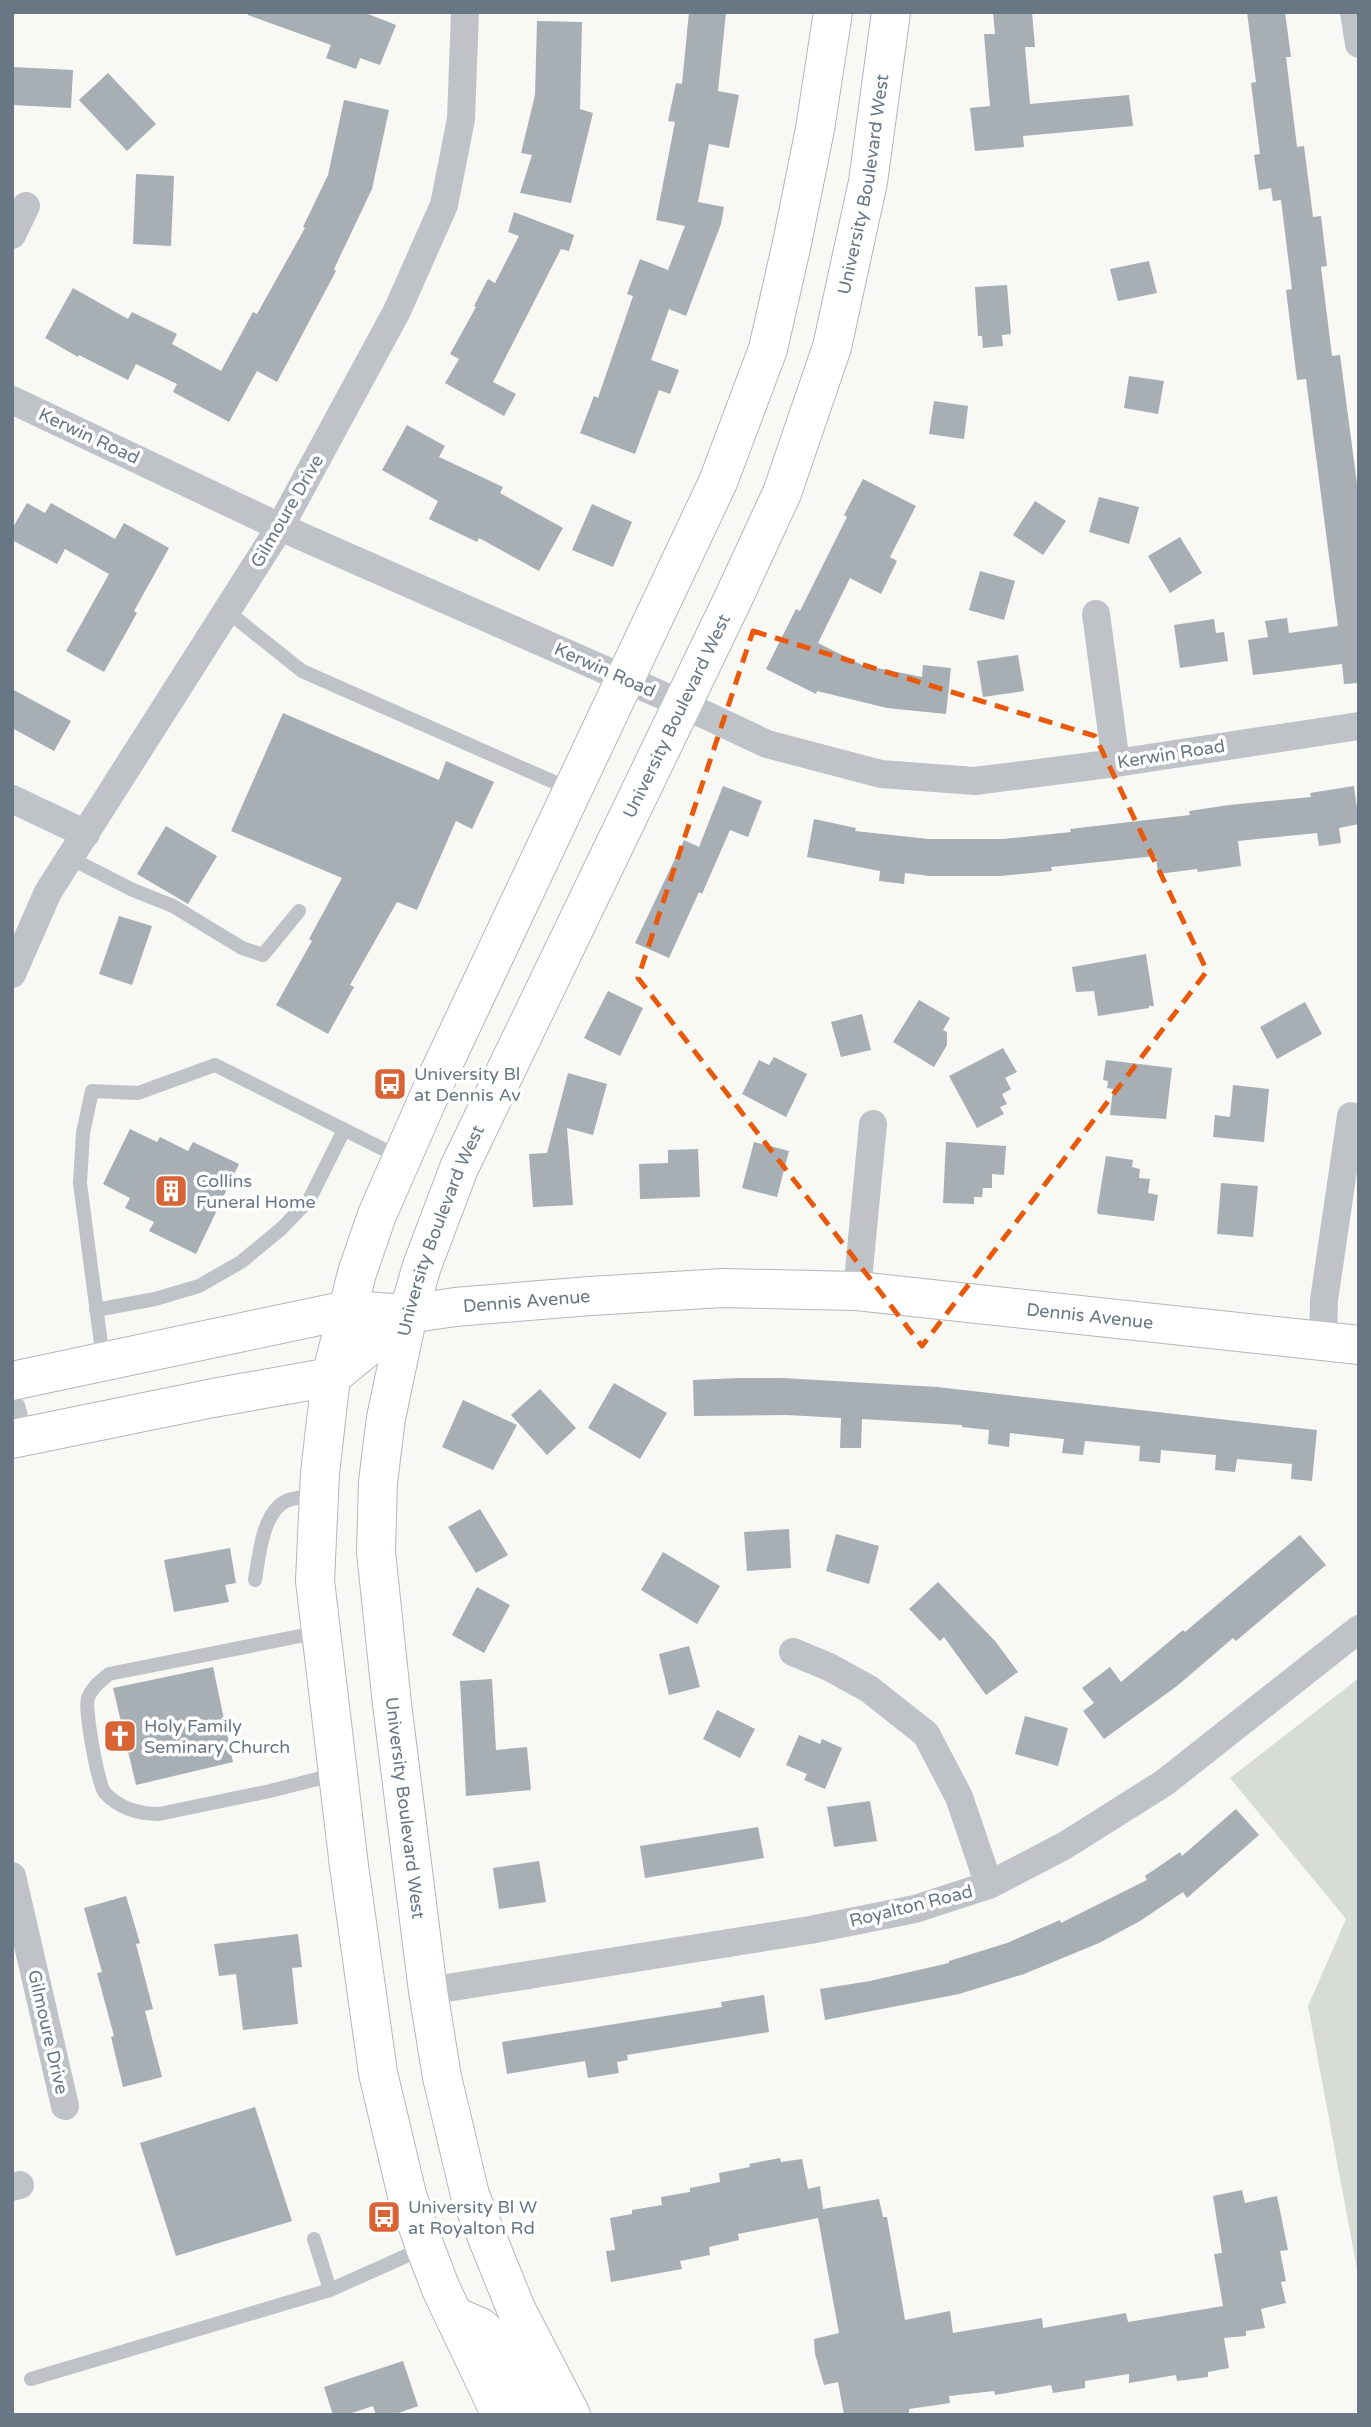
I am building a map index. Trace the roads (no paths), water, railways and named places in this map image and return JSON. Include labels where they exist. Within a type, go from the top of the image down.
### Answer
[{"type":"main road","points":[[501,2415],[441,2289],[425,2247],[407,2195],[378,2073],[315,1581],[319,1495],[331,1377],[347,1310],[377,1215],[441,1069],[718,482],[768,349],[815,129],[832,12]]},
{"type":"main road","name":"University Boulevard West","points":[[571,2415],[516,2309],[470,2195],[442,2077],[428,1991],[393,1718],[376,1552],[378,1482],[386,1418],[408,1314],[422,1266],[459,1168],[782,493],[832,347],[868,182],[891,12]]},
{"type":"main road","name":"Dennis Avenue","points":[[12,1381],[347,1310],[408,1314],[456,1307],[710,1289],[857,1291],[1341,1343]]},
{"type":"main road","points":[[15,1429],[331,1377],[408,1314]]},
{"type":"main road","points":[[454,2316],[480,2327],[496,2341],[534,2415]]},
{"type":"street","name":"Gilmoure Drive","points":[[12,974],[48,892],[281,527],[397,310],[444,205],[461,119],[466,12]]},
{"type":"street","points":[[1354,12],[1359,44]]},
{"type":"street","points":[[12,235],[26,206]]},
{"type":"street","name":"Kerwin Road","points":[[12,400],[281,527],[767,744],[881,774],[975,781],[1116,763],[1359,726]]},
{"type":"street","points":[[1096,614],[1116,763]]},
{"type":"street","points":[[12,799],[86,834]]},
{"type":"street","name":"Dennis Avenue","points":[[1341,1343],[1324,1300],[1351,1116]]},
{"type":"street","points":[[857,1291],[873,1124]]},
{"type":"street","name":"Royalton Road","points":[[428,1991],[810,1930],[915,1909],[989,1885],[1064,1846],[1164,1783],[1359,1629]]},
{"type":"street","points":[[793,1652],[829,1667],[869,1689],[926,1734],[959,1797],[989,1885]]},
{"type":"street","name":"Gilmoure Drive","points":[[12,1876],[65,2106]]},
{"type":"lane","points":[[227,611],[302,671],[573,790]]},
{"type":"lane","points":[[70,858],[133,890],[173,906],[242,948],[263,955],[299,911]]},
{"type":"lane","points":[[103,1362],[80,1184],[83,1133],[92,1091],[138,1093],[215,1065],[402,1158]]},
{"type":"lane","points":[[96,1310],[155,1299],[199,1286],[241,1262],[281,1229],[309,1200],[344,1130]]},
{"type":"lane","points":[[255,1580],[261,1542],[276,1508],[286,1502],[319,1495]]},
{"type":"lane","points":[[321,1631],[109,1674],[95,1685],[86,1699],[87,1714],[102,1791],[122,1807],[142,1814],[171,1812],[338,1774]]},
{"type":"lane","points":[[314,2239],[330,2290]]},
{"type":"lane","points":[[31,2379],[330,2290],[425,2247]]},
{"type":"place","name":"University Bl at Dennis Av","points":[[390,1084]]},
{"type":"place","name":"Collins Funeral Home","points":[[171,1191]]},
{"type":"place","name":"Holy Family Seminary Church","points":[[120,1736]]},
{"type":"place","name":"University Bl W at Royalton Rd","points":[[384,2217]]}]
